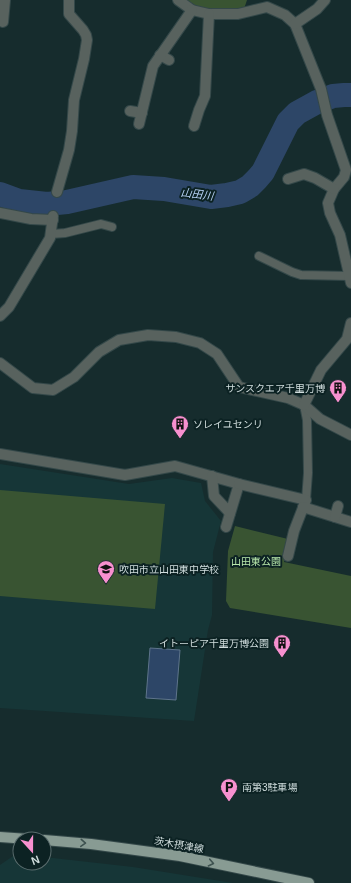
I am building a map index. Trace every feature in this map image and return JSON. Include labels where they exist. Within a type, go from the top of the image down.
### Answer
[{"type":"main road","points":[[0,837],[12,838]]},
{"type":"main road","name":"茨木摂津線","points":[[52,841],[91,844],[180,856],[309,883]]},
{"type":"street","points":[[2,25],[5,0]]},
{"type":"street","points":[[57,192],[69,150],[74,100],[87,40],[83,30],[69,14],[69,0]]},
{"type":"street","points":[[178,0],[192,10],[209,14],[238,14],[267,7],[285,15],[295,24],[321,89],[327,115],[348,179],[334,189],[328,203],[330,213],[340,235],[350,280]]},
{"type":"street","points":[[295,24],[317,9],[325,0]]},
{"type":"street","points":[[139,124],[153,66],[192,10]]},
{"type":"street","points":[[194,126],[205,96],[209,14]]},
{"type":"street","points":[[160,55],[169,60]]},
{"type":"street","points":[[130,111],[142,113]]},
{"type":"street","points":[[288,179],[304,174],[315,178],[334,189]]},
{"type":"street","points":[[0,213],[31,219],[53,218],[50,238],[9,307],[0,316]]},
{"type":"street","points":[[304,405],[322,370],[349,340],[351,323]]},
{"type":"street","points":[[0,363],[33,388],[53,390],[74,377],[99,352],[119,340],[148,335],[176,337],[200,343],[217,354],[238,387],[288,398],[304,405],[320,419],[351,435]]},
{"type":"street","points":[[0,454],[125,475],[175,466],[304,503],[335,517],[351,522]]},
{"type":"street","points":[[212,476],[214,496],[230,513]]},
{"type":"street","points":[[226,527],[239,484]]},
{"type":"street","points":[[288,556],[294,531],[304,503]]},
{"type":"street","points":[[335,517],[338,506]]},
{"type":"lane","points":[[51,234],[66,233],[101,224],[112,227]]},
{"type":"lane","points":[[259,256],[292,272],[302,275],[350,280]]},
{"type":"lane","points":[[304,405],[307,420],[308,473],[304,503]]},
{"type":"shaded area","name":"吹田市立山田東中学校","points":[[0,464],[129,484],[172,478],[201,483],[205,501],[221,521],[213,552],[212,615],[208,630],[194,721],[0,708]]},
{"type":"shaded area","points":[[12,857],[12,871],[52,871],[52,858],[133,867],[233,883],[0,883],[0,865]]},
{"type":"green space","points":[[186,0],[247,0],[244,9],[213,11],[193,6]]},
{"type":"green space","points":[[0,490],[165,504],[155,609],[0,596]]},
{"type":"green space","name":"山田東公園","points":[[235,526],[288,539],[284,562],[351,576],[351,628],[230,608],[226,601],[228,551]]},
{"type":"water","points":[[150,648],[180,650],[176,700],[146,698]]},
{"type":"waterway","name":"山田川","points":[[0,194],[19,201],[47,204],[67,202],[133,187],[164,189],[211,197],[240,192],[250,186],[263,172],[288,122],[297,113],[317,102],[333,96],[351,95]]},
{"type":"place","name":"サンスクエア千里万博","points":[[338,403]]},
{"type":"place","name":"ソレイユセンリ","points":[[180,439]]},
{"type":"place","name":"吹田市立山田東中学校","points":[[106,584]]},
{"type":"place","name":"イトーピア千里万博公園","points":[[282,658]]},
{"type":"place","name":"南第3駐車場","points":[[229,802]]}]
